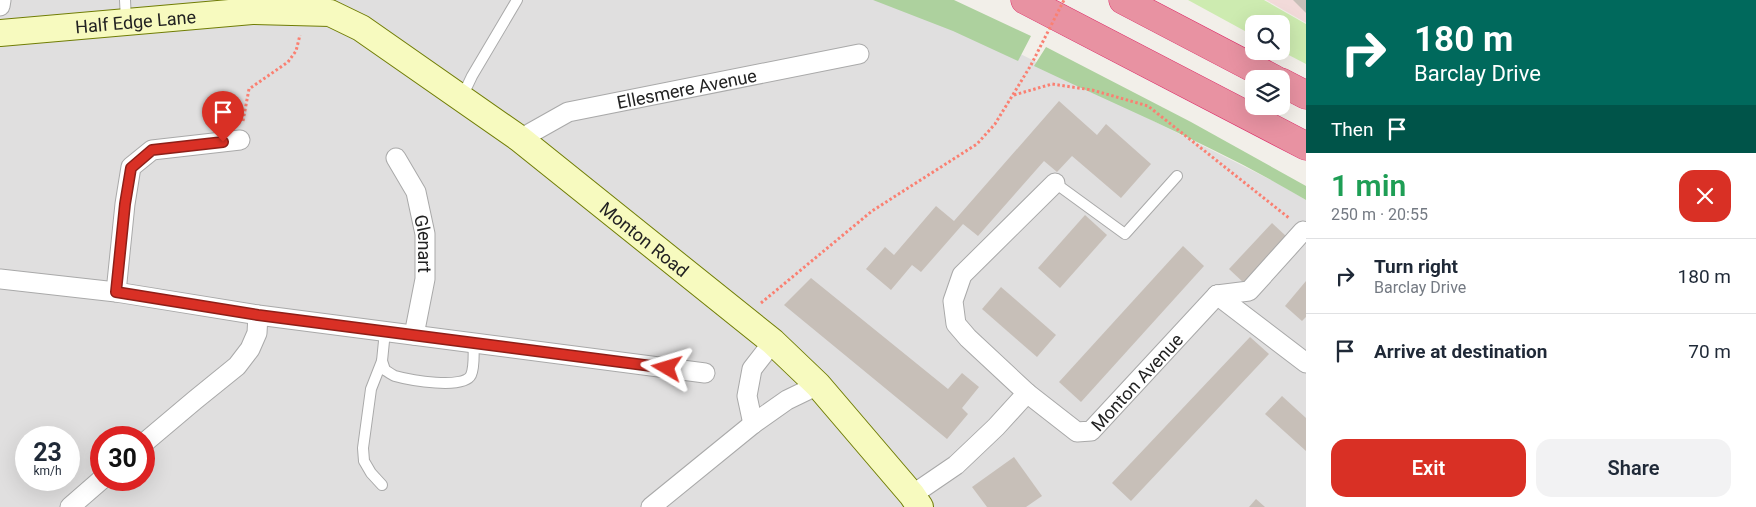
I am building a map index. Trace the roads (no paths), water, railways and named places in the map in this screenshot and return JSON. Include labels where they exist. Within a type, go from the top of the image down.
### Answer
[{"type":"highway","points":[[1025,0],[1306,146]]},
{"type":"highway","points":[[1123,0],[1257,70]]},
{"type":"highway","points":[[1290,87],[1306,95]]},
{"type":"main road","name":"Monton Road","points":[[329,7],[520,139],[773,342],[818,385],[916,501]]},
{"type":"main road","name":"Half Edge Lane","points":[[0,33],[125,11],[305,12],[329,7]]},
{"type":"street","points":[[0,6],[1,0]]},
{"type":"street","name":"Ellesmere Avenue","points":[[520,139],[568,112],[860,54]]},
{"type":"street","points":[[116,292],[125,204],[131,168],[152,150],[240,140]]},
{"type":"street","name":"Glenart","points":[[396,158],[416,192],[425,234],[425,279],[414,335]]},
{"type":"street","name":"Monton Avenue","points":[[1054,182],[962,275],[953,301],[956,324],[968,338],[1027,393],[1077,432],[1091,431],[1217,295]]},
{"type":"street","points":[[1217,295],[1249,292],[1303,231]]},
{"type":"street","points":[[0,279],[116,292],[258,315],[705,373]]},
{"type":"street","points":[[1217,295],[1306,362]]},
{"type":"street","points":[[155,435],[237,366],[250,349],[256,333],[258,315]]},
{"type":"street","points":[[753,424],[747,396],[752,369],[773,342]]},
{"type":"street","points":[[651,507],[753,424],[787,400],[818,385]]},
{"type":"street","points":[[916,501],[996,427],[1027,393]]},
{"type":"street","points":[[70,507],[90,490]]},
{"type":"lane","points":[[462,98],[472,76],[516,0]]},
{"type":"lane","points":[[1054,182],[1125,234],[1177,176]]},
{"type":"lane","points":[[382,485],[371,473],[364,461],[363,448],[371,389],[382,361],[385,331]]},
{"type":"lane","points":[[382,361],[385,370],[395,376],[454,384],[465,381],[470,375],[474,343]]}]
